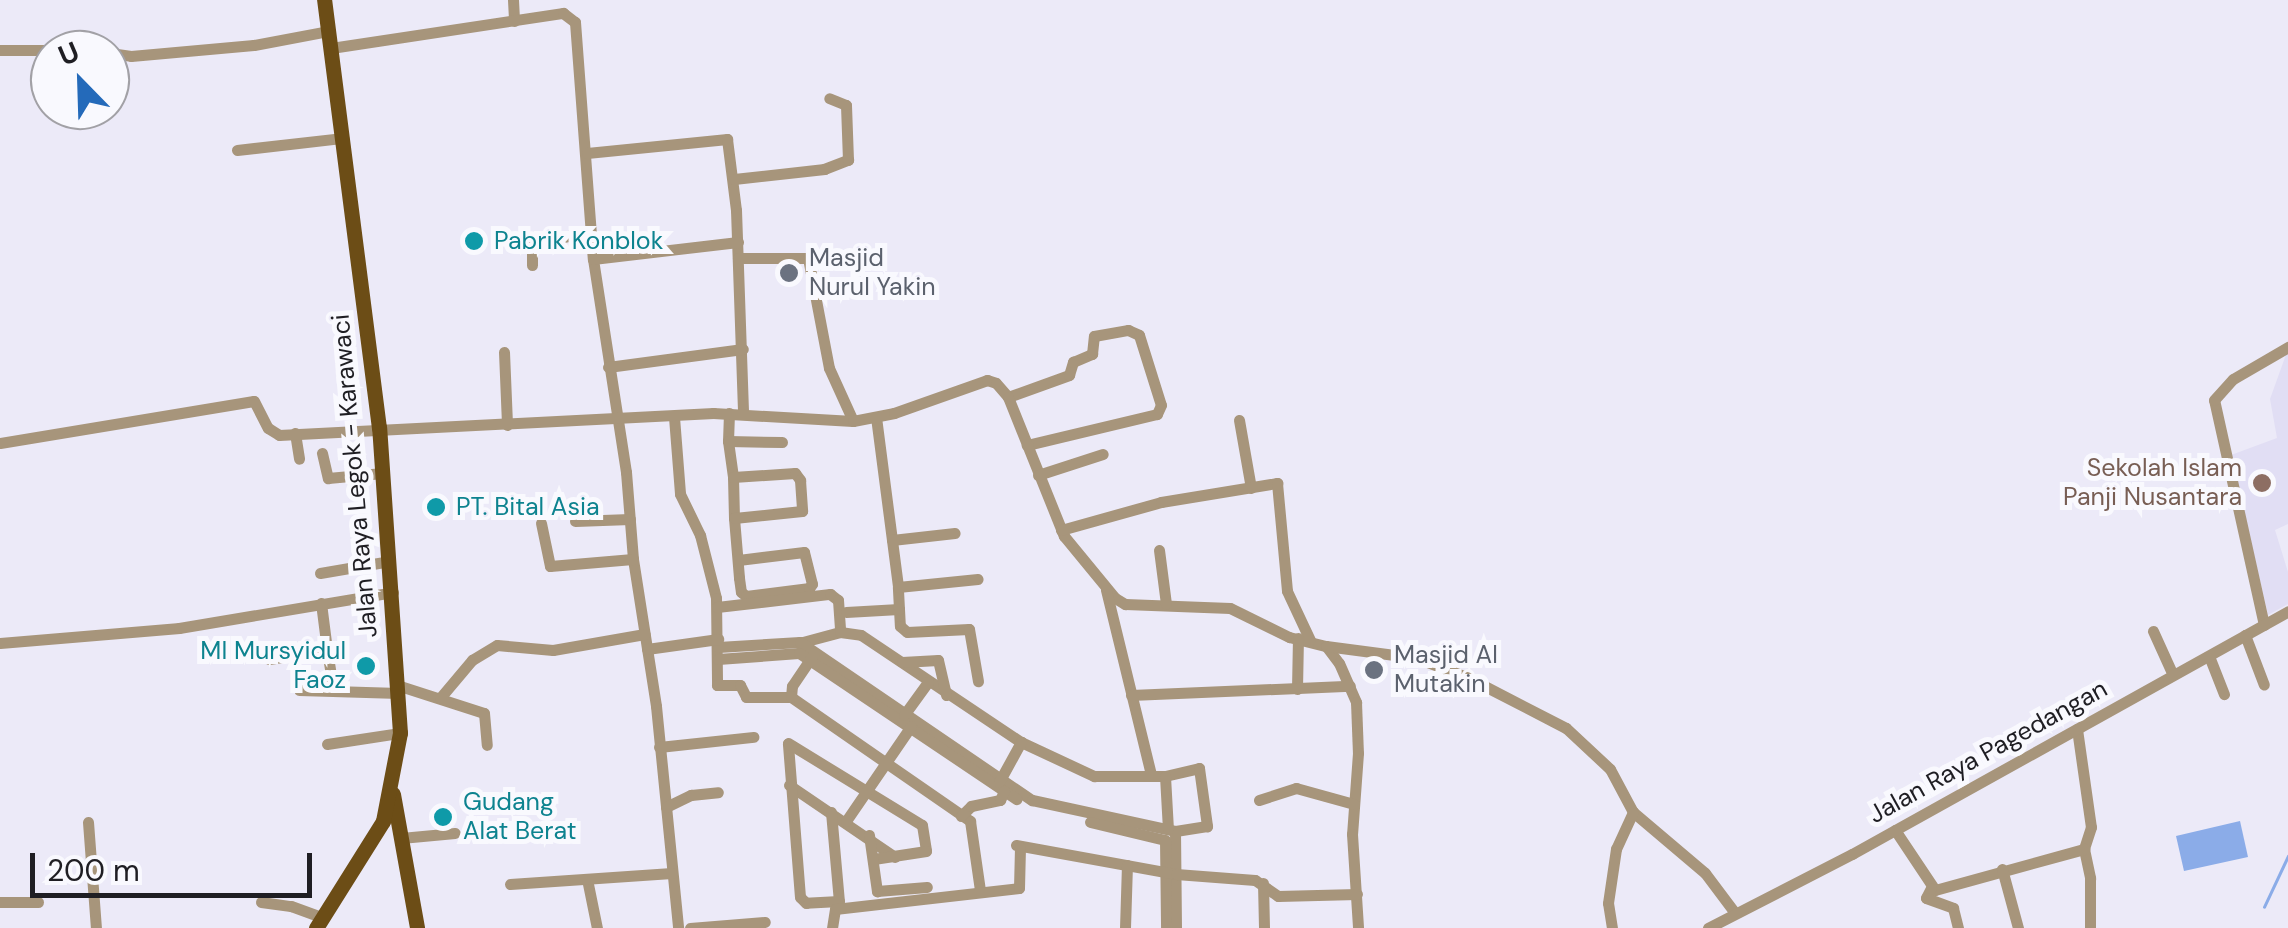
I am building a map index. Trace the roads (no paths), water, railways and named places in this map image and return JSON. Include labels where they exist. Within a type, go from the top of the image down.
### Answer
[{"type":"main road","name":"Jalan Raya Legok - Karawaci","points":[[320,923],[383,821],[400,733],[400,689],[379,428],[324,0]]},
{"type":"main road","points":[[392,788],[417,928]]},
{"type":"street","points":[[513,0],[514,22]]},
{"type":"street","points":[[130,56],[514,22],[564,14],[576,22],[593,259],[647,649],[678,928]]},
{"type":"street","points":[[0,50],[30,50]]},
{"type":"street","points":[[734,179],[824,169],[848,160],[846,105],[829,98]]},
{"type":"street","points":[[587,154],[723,136],[734,179],[743,413]]},
{"type":"street","points":[[238,150],[343,138]]},
{"type":"street","points":[[532,265],[530,252],[536,242],[590,232]]},
{"type":"street","points":[[593,259],[738,242]]},
{"type":"street","points":[[738,258],[808,258],[830,368],[852,420]]},
{"type":"street","points":[[1008,398],[1069,374],[1073,362],[1093,352],[1094,336],[1128,330],[1139,334],[1160,405],[1157,414],[1027,445]]},
{"type":"street","points":[[2264,625],[2214,400],[2232,379],[2288,347]]},
{"type":"street","points":[[608,366],[742,349]]},
{"type":"street","points":[[504,352],[507,425]]},
{"type":"street","points":[[0,443],[254,401],[273,433],[729,413],[852,420],[876,418],[988,380],[1002,388],[1008,398],[1061,530],[1106,588],[1125,604],[1230,608],[1326,646],[1417,658],[1469,678],[1566,728],[1610,769],[1633,812],[1706,873],[1735,913]]},
{"type":"street","points":[[729,413],[728,441],[733,477],[734,518],[738,560],[742,592],[746,596],[809,588],[812,584],[806,555],[800,551],[738,560]]},
{"type":"street","points":[[674,418],[680,494],[700,535],[717,607],[718,686],[740,686],[746,697],[791,697],[961,816],[972,825],[980,890]]},
{"type":"street","points":[[876,418],[900,626],[907,632],[969,629],[978,682]]},
{"type":"street","points":[[1239,420],[1250,488]]},
{"type":"street","points":[[295,433],[298,459]]},
{"type":"street","points":[[728,441],[782,442]]},
{"type":"street","points":[[322,453],[328,478],[383,473]]},
{"type":"street","points":[[1038,475],[1103,454]]},
{"type":"street","points":[[733,477],[795,473],[800,480],[802,511],[734,518]]},
{"type":"street","points":[[1061,530],[1161,502],[1278,485],[1287,592],[1304,639],[1297,688]]},
{"type":"street","points":[[575,521],[630,519]]},
{"type":"street","points":[[541,523],[550,566],[633,560]]},
{"type":"street","points":[[892,540],[956,533]]},
{"type":"street","points":[[1159,550],[1166,604]]},
{"type":"street","points":[[320,573],[390,561]]},
{"type":"street","points":[[898,587],[978,579]]},
{"type":"street","points":[[1106,588],[1131,695],[1172,830],[1166,928]]},
{"type":"street","points":[[0,643],[180,628],[393,592]]},
{"type":"street","points":[[717,607],[830,594],[838,600],[840,632]]},
{"type":"street","points":[[321,603],[333,689]]},
{"type":"street","points":[[846,612],[898,609]]},
{"type":"street","name":"Jalan Raya Pagedangan","points":[[1708,928],[1895,830],[2288,612]]},
{"type":"street","points":[[2153,631],[2173,676]]},
{"type":"street","points":[[647,649],[797,647],[840,632],[860,636],[1021,742],[1094,776],[1158,775],[1199,768],[1206,826],[1172,830],[1051,807],[1000,785]]},
{"type":"street","points":[[440,698],[472,660],[497,644],[553,650],[644,634]]},
{"type":"street","points":[[2245,636],[2264,685]]},
{"type":"street","points":[[1326,646],[1350,686],[1358,753],[1354,804],[1358,928]]},
{"type":"street","points":[[797,647],[1046,812],[1164,838],[1176,928]]},
{"type":"street","points":[[269,659],[328,650]]},
{"type":"street","points":[[791,697],[792,686],[813,655]]},
{"type":"street","points":[[2209,656],[2224,694]]},
{"type":"street","points":[[902,662],[938,660],[946,695]]},
{"type":"street","points":[[846,821],[909,722],[928,682]]},
{"type":"street","points":[[1131,695],[1350,686]]},
{"type":"street","points":[[299,690],[400,689],[440,698],[484,713],[487,745]]},
{"type":"street","points":[[2077,729],[2090,827],[2084,850],[2090,878],[2090,928]]},
{"type":"street","points":[[327,744],[400,733]]},
{"type":"street","points":[[659,747],[752,737]]},
{"type":"street","points":[[961,816],[971,806],[1000,800],[1000,785],[1021,742]]},
{"type":"street","points":[[831,812],[839,901],[806,903],[800,898],[788,786],[788,743],[922,825],[926,852],[874,859]]},
{"type":"street","points":[[788,786],[870,835],[896,856]]},
{"type":"street","points":[[1259,800],[1296,788],[1354,804]]},
{"type":"street","points":[[666,807],[691,795],[718,792]]},
{"type":"street","points":[[1612,928],[1608,903],[1616,849],[1633,812]]},
{"type":"street","points":[[88,822],[96,928]]},
{"type":"street","points":[[1895,830],[1931,888],[1939,890],[2084,850]]},
{"type":"street","points":[[401,838],[455,832]]},
{"type":"street","points":[[870,835],[877,891],[927,887]]},
{"type":"street","points":[[832,928],[834,909],[1019,888],[1018,846],[1171,874],[1262,883],[1278,896],[1357,894]]},
{"type":"street","points":[[1125,928],[1127,865]]},
{"type":"street","points":[[2002,870],[2018,928]]},
{"type":"street","points":[[510,884],[672,872]]},
{"type":"street","points":[[587,878],[598,928]]},
{"type":"street","points":[[1262,883],[1264,928]]},
{"type":"street","points":[[1931,888],[1926,898],[1953,908],[1958,928]]},
{"type":"street","points":[[0,902],[38,902]]},
{"type":"street","points":[[261,902],[291,906],[320,923]]},
{"type":"street","points":[[690,928],[765,922]]},
{"type":"water","points":[[2240,821],[2248,857],[2184,871],[2176,836]]},
{"type":"waterway","points":[[2264,907],[2288,856]]},
{"type":"place","name":"Pabrik Konblok","points":[[474,241]]},
{"type":"place","name":"Masjid Nurul Yakin","points":[[789,273]]},
{"type":"place","name":"Sekolah Islam Panji Nusantara","points":[[2262,483]]},
{"type":"place","name":"PT. Bital Asia","points":[[436,507]]},
{"type":"place","name":"MI Mursyidul Faoz","points":[[366,666]]},
{"type":"place","name":"Masjid Al Mutakin","points":[[1374,670]]},
{"type":"place","name":"Gudang Alat Berat","points":[[443,817]]}]
